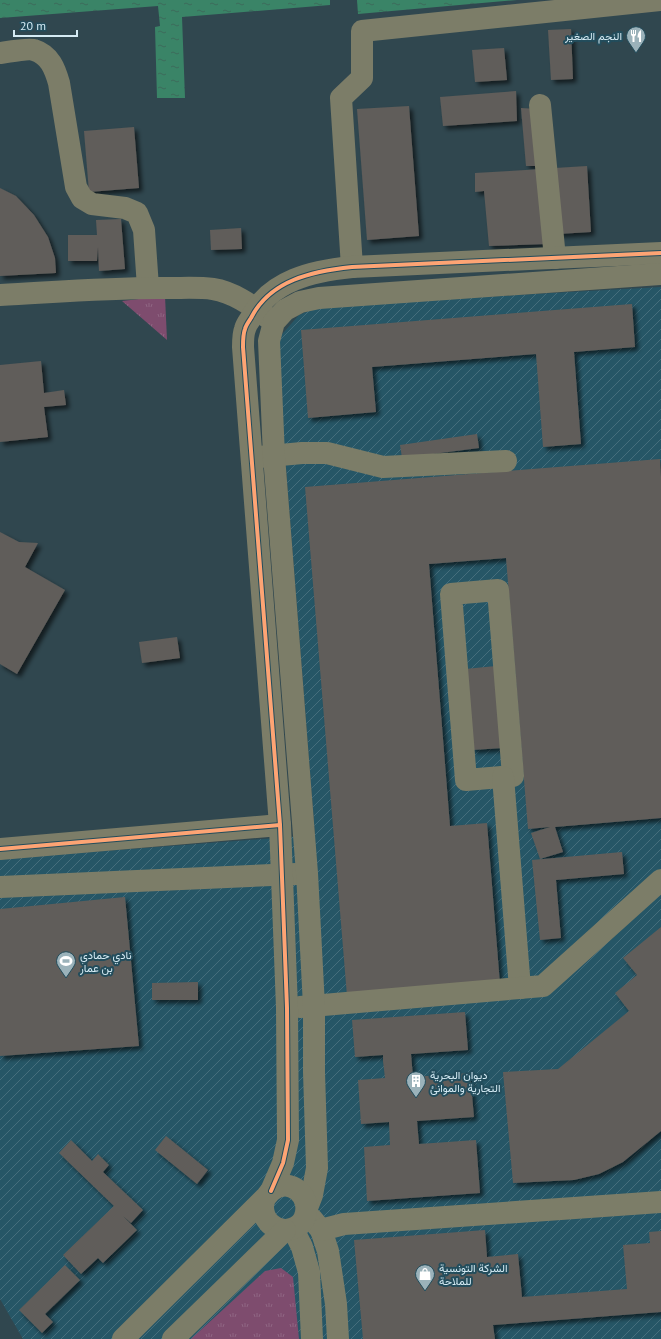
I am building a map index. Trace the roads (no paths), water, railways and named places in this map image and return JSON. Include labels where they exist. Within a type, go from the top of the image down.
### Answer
[{"type":"street","points":[[352,267],[341,98],[362,78],[362,31],[661,0]]},
{"type":"street","points":[[0,53],[33,49],[46,56],[55,67],[76,187],[82,198],[92,204],[125,208],[137,213],[144,230],[148,287]]},
{"type":"street","points":[[540,106],[555,258]]},
{"type":"street","points":[[661,253],[352,267],[320,271],[289,282],[271,292],[256,308],[245,329],[242,347],[280,825],[287,1008],[288,1140],[283,1162],[263,1207],[264,1215],[269,1223],[276,1228],[298,1220],[321,1230],[344,1224],[661,1202]]},
{"type":"street","points":[[173,1339],[298,1220],[312,1195],[316,1168],[314,1006],[307,873],[274,456],[268,341],[274,322],[285,310],[300,302],[319,298],[661,274]]},
{"type":"street","points":[[0,295],[106,288],[148,287],[214,289],[233,295],[256,308],[274,322]]},
{"type":"street","points":[[252,458],[302,452],[327,454],[383,467],[506,461]]},
{"type":"street","points":[[498,590],[513,776],[503,777],[466,780],[451,594],[498,590]]},
{"type":"street","points":[[503,777],[520,988]]},
{"type":"street","points":[[0,849],[280,825]]},
{"type":"street","points":[[0,887],[282,876],[307,873]]},
{"type":"street","points":[[287,1008],[543,986],[661,880]]},
{"type":"street","points":[[123,1339],[268,1195],[278,1187],[286,1186],[295,1188],[306,1200],[298,1220],[302,1248],[309,1272],[312,1339]]},
{"type":"street","points":[[321,1230],[328,1251],[336,1304],[338,1339]]},
{"type":"water","points":[[0,0],[330,0],[330,5],[182,17],[185,98],[157,98],[155,27],[160,26],[158,6],[0,18]]},
{"type":"water","points":[[357,0],[517,0],[358,14]]},
{"type":"place","name":"النجم الصغير","points":[[636,53]]},
{"type":"place","name":"نادي حمادي بن عمار","points":[[66,978]]},
{"type":"place","name":"ديوان البحرية التجارية والموانئ","points":[[416,1098]]},
{"type":"place","name":"الشركة التونسية للملاحة","points":[[425,1291]]}]
